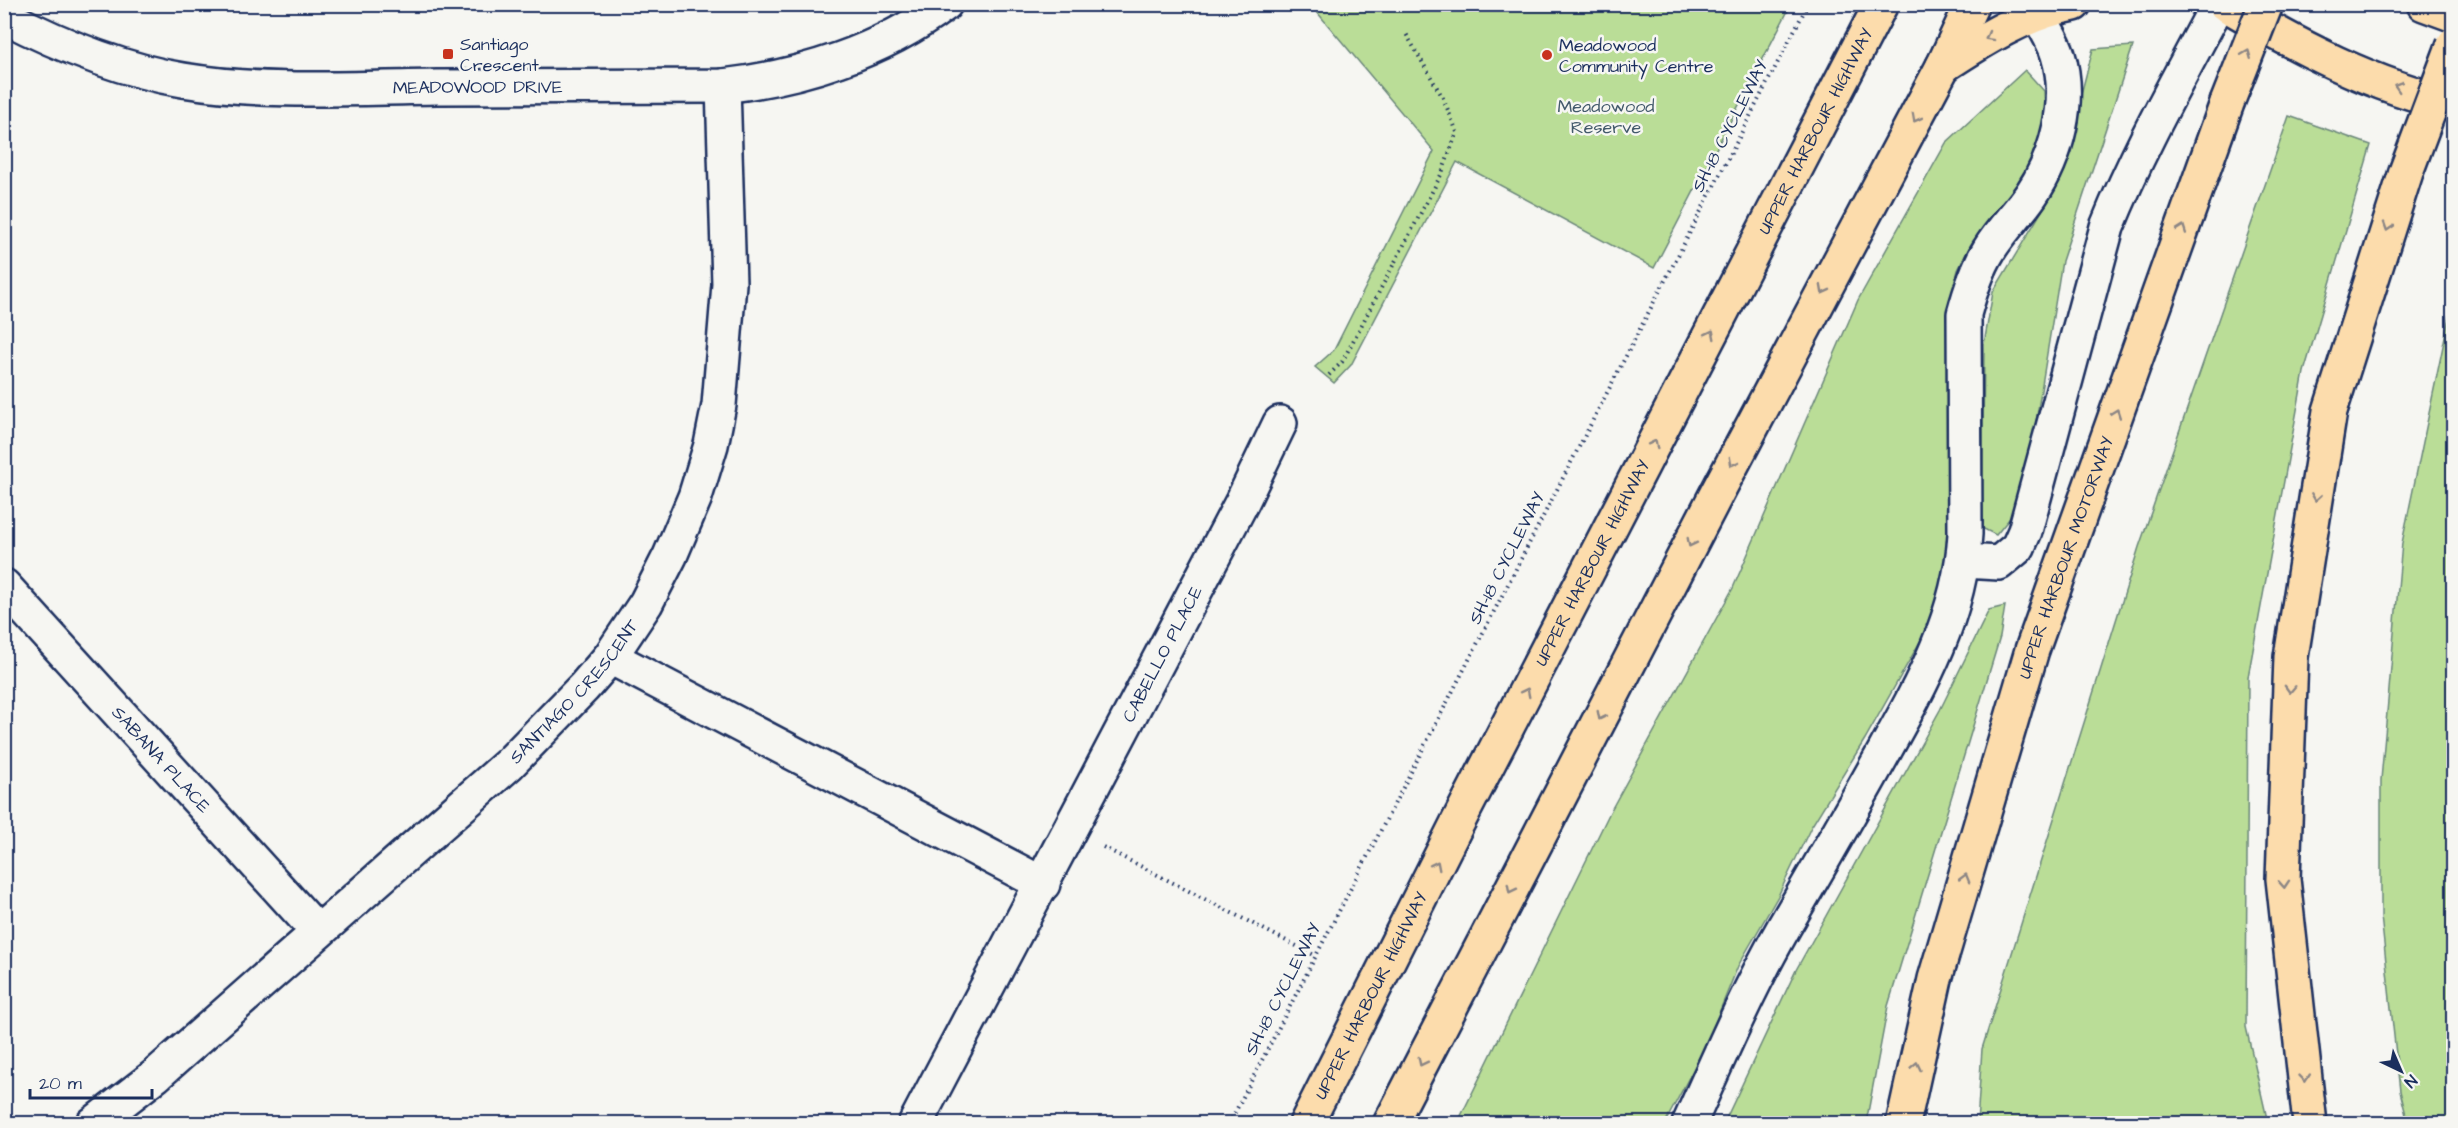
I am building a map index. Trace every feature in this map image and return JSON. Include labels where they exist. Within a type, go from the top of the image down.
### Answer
[{"type":"main road","name":"UPPER HARBOUR HIGHWAY","points":[[1305,1124],[1457,824],[1881,4]]},
{"type":"main road","points":[[1390,1124],[1712,501],[1943,66],[1972,4]]},
{"type":"main road","points":[[1943,66],[1984,40],[2038,14],[2074,4]]},
{"type":"main road","points":[[2225,4],[2294,44],[2364,76],[2454,104]]},
{"type":"main road","name":"UPPER HARBOUR MOTORWAY","points":[[1903,1124],[1935,979],[2032,650],[2228,103],[2266,4]]},
{"type":"main road","points":[[2424,4],[2454,15]]},
{"type":"main road","points":[[2310,1124],[2283,879],[2291,657],[2330,411],[2406,172],[2454,44]]},
{"type":"street","name":"MEADOWOOD DRIVE","points":[[4,16],[70,46],[122,65],[182,80],[221,85],[307,88],[723,86],[791,75],[834,61],[878,44],[927,18],[945,4]]},
{"type":"street","points":[[1964,561],[1999,563],[2010,556],[2022,539],[2041,478],[2107,227],[2121,192],[2218,4]]},
{"type":"street","points":[[1689,1124],[1740,1011],[1930,668],[1952,612],[1964,561],[1966,509],[1964,314],[1969,293],[1987,252],[2032,194],[2045,171],[2060,123],[2063,80],[2058,54],[2038,14]]},
{"type":"street","name":"SANTIAGO CRESCENT","points":[[93,1124],[155,1076],[509,764],[578,694],[610,657],[646,603],[670,556],[695,496],[711,445],[720,405],[729,284],[723,86]]},
{"type":"street","name":"CABELLO PLACE","points":[[915,1124],[1242,502],[1280,423]]},
{"type":"street","name":"SABANA PLACE","points":[[4,586],[318,932]]},
{"type":"street","points":[[610,657],[1043,884]]},
{"type":"path","name":"SH-18 CYCLEWAY","points":[[1229,1124],[1808,4]]},
{"type":"path","points":[[1329,375],[1342,362],[1442,173],[1457,132],[1443,98],[1405,32]]},
{"type":"path","points":[[1101,847],[1316,956]]},
{"type":"green space","name":"Meadowood Reserve","points":[[1311,5],[1791,5],[1654,268],[1457,162],[1351,365],[1334,383],[1315,367],[1334,350],[1434,151]]},
{"type":"green space","points":[[2133,46],[2062,261],[2023,502],[1996,535],[1982,528],[1984,344],[1993,292],[2042,211],[2067,147],[2093,49]]},
{"type":"green space","points":[[2025,70],[2044,91],[2046,128],[2025,185],[1996,212],[1969,248],[1958,270],[1952,294],[1953,552],[1939,608],[1865,739],[1811,827],[1778,896],[1738,966],[1706,1045],[1665,1123],[1457,1124],[1610,812],[1733,588],[1858,300],[1946,143]]},
{"type":"green space","points":[[2289,116],[2371,145],[2304,372],[2248,677],[2246,1027],[2268,1123],[1977,1123],[1982,1049],[2139,547]]},
{"type":"green space","points":[[2453,298],[2453,1123],[2408,1123],[2400,1091],[2381,916],[2381,780],[2402,543]]},
{"type":"green space","points":[[2005,606],[2000,637],[1888,1006],[1866,1123],[1724,1123],[1796,970],[1940,710],[1989,610]]},
{"type":"place","name":"Santiago Crescent","points":[[448,54]]},
{"type":"place","name":"Meadowood Community Centre","points":[[1547,55]]}]
